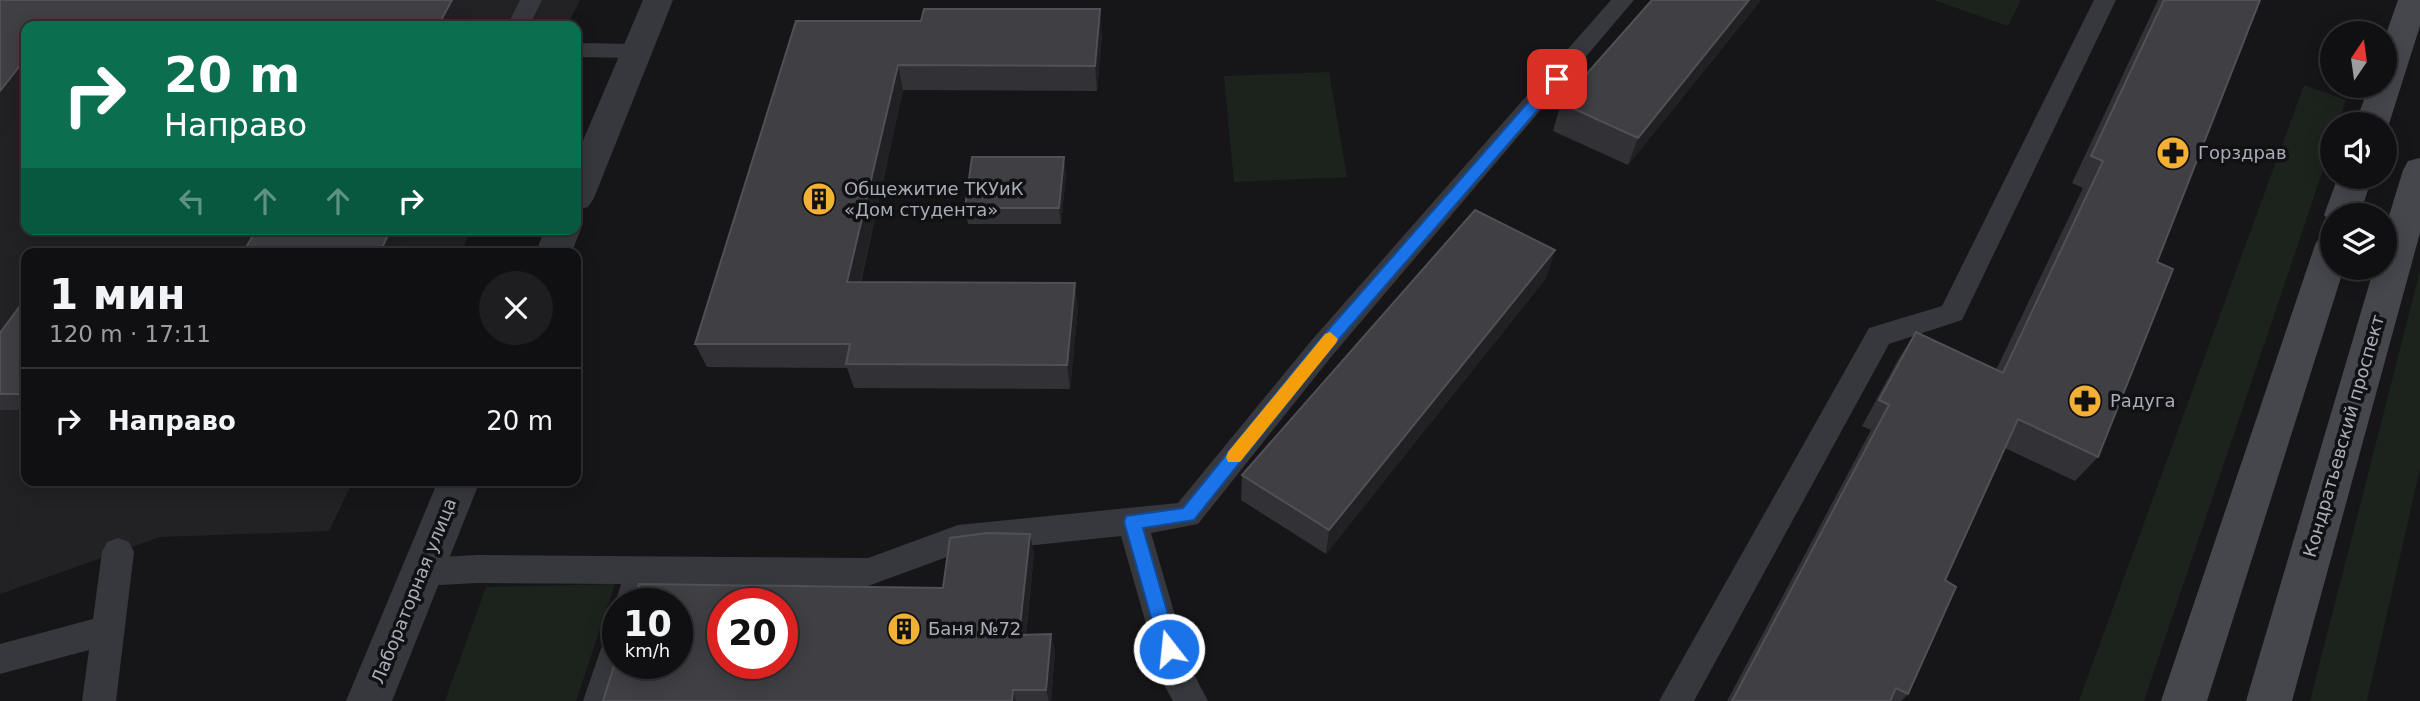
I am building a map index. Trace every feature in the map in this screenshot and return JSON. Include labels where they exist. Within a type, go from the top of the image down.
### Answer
[{"type":"main road","points":[[2398,46],[2413,0]]},
{"type":"main road","name":"Кондратьевский проспект","points":[[2269,701],[2420,170]]},
{"type":"main road","points":[[2183,701],[2321,280]]},
{"type":"street","points":[[581,186],[658,0]]},
{"type":"street","name":"Лабораторная улица","points":[[369,701],[456,486]]},
{"type":"lane","points":[[520,21],[531,0]]},
{"type":"lane","points":[[421,572],[477,569],[868,572],[958,540],[1187,515],[1321,349],[1623,0]]},
{"type":"lane","points":[[1676,701],[1879,336],[1952,313],[2105,0]]},
{"type":"lane","points":[[581,50],[637,51]]},
{"type":"lane","points":[[1132,522],[1175,672],[1191,701]]},
{"type":"lane","points":[[99,701],[118,552]]},
{"type":"lane","points":[[636,588],[642,571]]},
{"type":"lane","points":[[0,659],[110,629]]},
{"type":"lane","points":[[600,701],[607,679]]},
{"type":"shaded area","points":[[0,0],[580,0],[570,21],[21,21],[21,235],[469,235],[463,248],[21,248],[21,486],[351,486],[329,531],[160,537],[0,594]]},
{"type":"shaded area","points":[[1934,0],[2021,0],[2008,26]]},
{"type":"shaded area","points":[[1329,72],[1347,177],[1234,182],[1224,76]]},
{"type":"shaded area","points":[[2304,85],[2320,91],[2320,98],[2346,100],[2342,112],[2320,112],[2320,179],[2144,701],[2079,701]]},
{"type":"shaded area","points":[[2420,271],[2420,469],[2367,701],[2310,701]]},
{"type":"shaded area","points":[[615,584],[614,588],[602,588],[602,623],[576,701],[445,701],[486,587]]},
{"type":"building","points":[[0,0],[452,0],[441,21],[21,21],[21,64],[0,91]]},
{"type":"building","points":[[1652,0],[1749,0],[1638,138],[1561,103]]},
{"type":"building","points":[[2164,0],[2260,0],[2157,262],[2173,269],[2098,457],[2018,419],[1945,580],[1956,587],[1908,694],[1896,688],[1890,701],[1732,701],[1889,405],[1879,400],[1916,332],[2003,373],[2103,161],[2091,156]]},
{"type":"building","name":"Общежитие ТКУиК «Дом студента»","points":[[924,9],[1100,9],[1095,66],[898,65],[847,282],[1075,283],[1067,365],[846,364],[850,344],[695,344],[796,21],[921,21]]},
{"type":"building","points":[[972,157],[1064,157],[1059,208],[965,208]]},
{"type":"building","points":[[1475,210],[1555,250],[1329,530],[1242,475]]},
{"type":"building","points":[[253,235],[388,235],[382,248],[246,248]]},
{"type":"building","points":[[21,306],[21,394],[0,394],[0,333]]},
{"type":"building","name":"Баня №72","points":[[987,533],[1030,534],[1019,635],[1051,634],[1046,690],[1013,690],[1012,701],[603,701],[610,679],[693,679],[693,588],[638,588],[639,584],[943,588],[950,538]]},
{"type":"slow traffic","points":[[1234,457],[1330,339]]},
{"type":"place","name":"Горздрав","points":[[2173,153]]},
{"type":"place","name":"Общежитие ТКУиК «Дом студента»","points":[[819,199]]},
{"type":"place","name":"Радуга","points":[[2085,401]]},
{"type":"place","name":"Баня №72","points":[[904,629]]},
{"type":"route","points":[[1169,649],[1132,522],[1187,515],[1321,349],[1557,79]]}]
